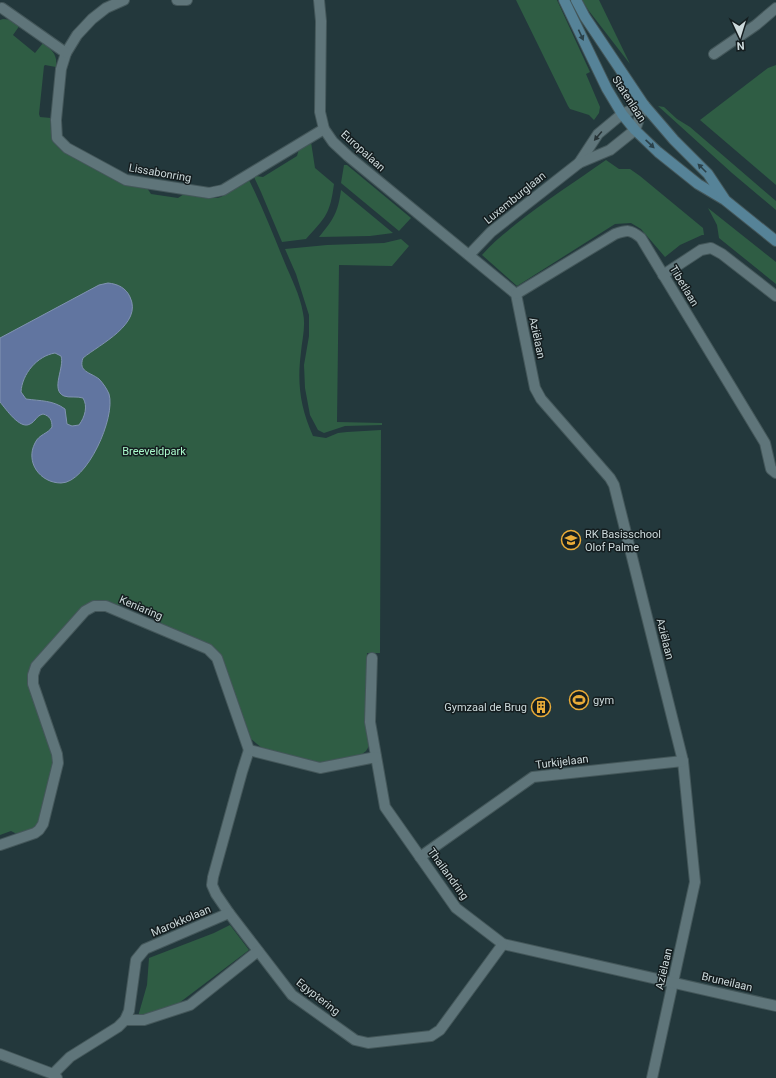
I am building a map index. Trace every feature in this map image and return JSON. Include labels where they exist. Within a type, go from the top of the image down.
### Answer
[{"type":"main road","name":"Statenlaan","points":[[564,0],[604,84],[622,114],[634,130],[658,152],[698,184],[726,200],[776,241]]},
{"type":"main road","name":"Statenlaan","points":[[576,0],[585,17],[644,105],[674,140],[708,174],[726,200]]},
{"type":"street","name":"Lissabonring","points":[[124,0],[106,8],[92,19],[77,35],[66,53],[61,69],[56,120],[57,138],[67,148],[126,180],[209,193],[223,190],[324,129]]},
{"type":"street","points":[[177,0],[187,0]]},
{"type":"street","name":"Europalaan","points":[[319,0],[321,21],[320,112],[324,129],[333,142],[348,156],[469,255]]},
{"type":"street","points":[[1,6],[66,53]]},
{"type":"street","points":[[714,54],[756,25],[776,8]]},
{"type":"street","name":"Luxemburglaan","points":[[578,163],[598,134],[622,114],[644,105]]},
{"type":"street","name":"Luxemburglaan","points":[[469,255],[491,232],[578,163],[610,150],[634,130],[644,105]]},
{"type":"street","name":"Tibetlaan","points":[[516,294],[615,234],[625,231],[633,232],[641,238],[765,443],[771,469],[776,472]]},
{"type":"street","points":[[663,275],[701,250],[711,248],[722,254],[776,296]]},
{"type":"street","points":[[469,255],[516,294]]},
{"type":"street","name":"Aziëlaan","points":[[516,294],[535,388],[541,399],[610,478],[614,485],[683,760],[695,882],[652,1078]]},
{"type":"street","name":"Keniaring","points":[[0,845],[35,833],[43,824],[58,763],[58,754],[33,684],[33,676],[36,666],[85,611],[94,606],[106,606],[208,649],[217,658],[249,750]]},
{"type":"street","name":"Thailandring","points":[[372,658],[370,722],[386,807],[456,908],[503,944],[673,982]]},
{"type":"street","points":[[249,750],[320,768],[376,757]]},
{"type":"street","name":"Egyptering","points":[[249,750],[212,885],[216,894],[229,913],[292,995],[355,1040],[368,1043],[431,1036],[440,1030],[503,944]]},
{"type":"street","name":"Turkijelaan","points":[[420,857],[533,777],[683,760]]},
{"type":"street","name":"Marokkolaan","points":[[125,1020],[129,1011],[136,960],[145,949],[229,913]]},
{"type":"street","points":[[0,1054],[55,1076],[70,1057],[125,1020],[144,1020],[190,1004],[258,950]]},
{"type":"street","name":"Bruneilaan","points":[[673,982],[776,1006]]},
{"type":"green space","points":[[516,0],[557,0],[590,72],[586,74],[600,107],[599,113],[594,120],[589,115],[570,109],[568,106]]},
{"type":"green space","points":[[582,0],[599,0],[630,64],[589,11]]},
{"type":"green space","name":"Breeveldpark","points":[[0,20],[13,20],[20,25],[13,35],[35,53],[43,43],[55,56],[56,67],[44,66],[39,114],[40,117],[51,118],[52,136],[55,143],[61,150],[124,184],[147,188],[151,194],[178,198],[184,194],[217,198],[249,180],[263,210],[302,306],[304,333],[299,374],[302,405],[313,436],[326,438],[338,433],[381,430],[380,653],[367,653],[366,724],[369,746],[361,755],[319,763],[262,748],[251,739],[222,657],[213,647],[162,625],[158,616],[125,603],[116,606],[104,601],[33,662],[54,758],[39,821],[35,828],[17,834],[11,831],[0,835]]},
{"type":"green space","points":[[776,65],[776,185],[700,120],[768,68]]},
{"type":"green space","points":[[658,106],[664,107],[677,119],[690,127],[776,201],[776,210],[732,173]]},
{"type":"green space","points":[[311,142],[315,168],[334,184],[329,209],[323,220],[306,239],[282,242],[254,177],[263,177],[297,156],[299,149]]},
{"type":"green space","points":[[606,160],[619,169],[630,169],[640,176],[703,228],[704,235],[680,245],[665,257],[641,229],[631,223],[615,224],[517,286],[482,255],[498,239],[549,199]]},
{"type":"green space","points":[[344,165],[347,165],[411,218],[399,231],[341,183]]},
{"type":"green space","points":[[341,190],[393,233],[370,236],[319,237],[334,216]]},
{"type":"green space","points":[[708,208],[776,262],[776,284],[719,238],[717,225]]},
{"type":"green space","points":[[401,239],[409,246],[392,266],[339,265],[337,422],[382,423],[382,425],[345,426],[324,433],[318,430],[310,415],[305,388],[304,365],[309,336],[309,315],[296,274],[285,249],[327,245],[384,243]]},
{"type":"green space","points":[[230,925],[249,950],[179,1003],[137,1020],[147,985],[149,958],[214,933]]},
{"type":"water","points":[[108,283],[121,287],[130,297],[132,307],[131,316],[118,332],[83,358],[83,369],[99,379],[109,394],[110,404],[108,418],[104,432],[97,447],[89,461],[80,472],[71,480],[61,483],[53,482],[41,475],[36,470],[32,457],[32,450],[35,443],[52,427],[52,422],[43,414],[30,424],[22,424],[14,418],[0,402],[0,338],[99,285]],"holes":[[[55,353],[61,356],[62,361],[58,384],[60,393],[66,397],[83,398],[85,401],[85,412],[79,425],[72,426],[67,424],[65,409],[60,406],[46,401],[26,399],[21,392],[27,373],[37,362],[42,358]]]},
{"type":"place","name":"RK Basisschool Olof Palme","points":[[571,540]]},
{"type":"place","name":"gym","points":[[579,700]]},
{"type":"place","name":"Gymzaal de Brug","points":[[541,707]]}]
